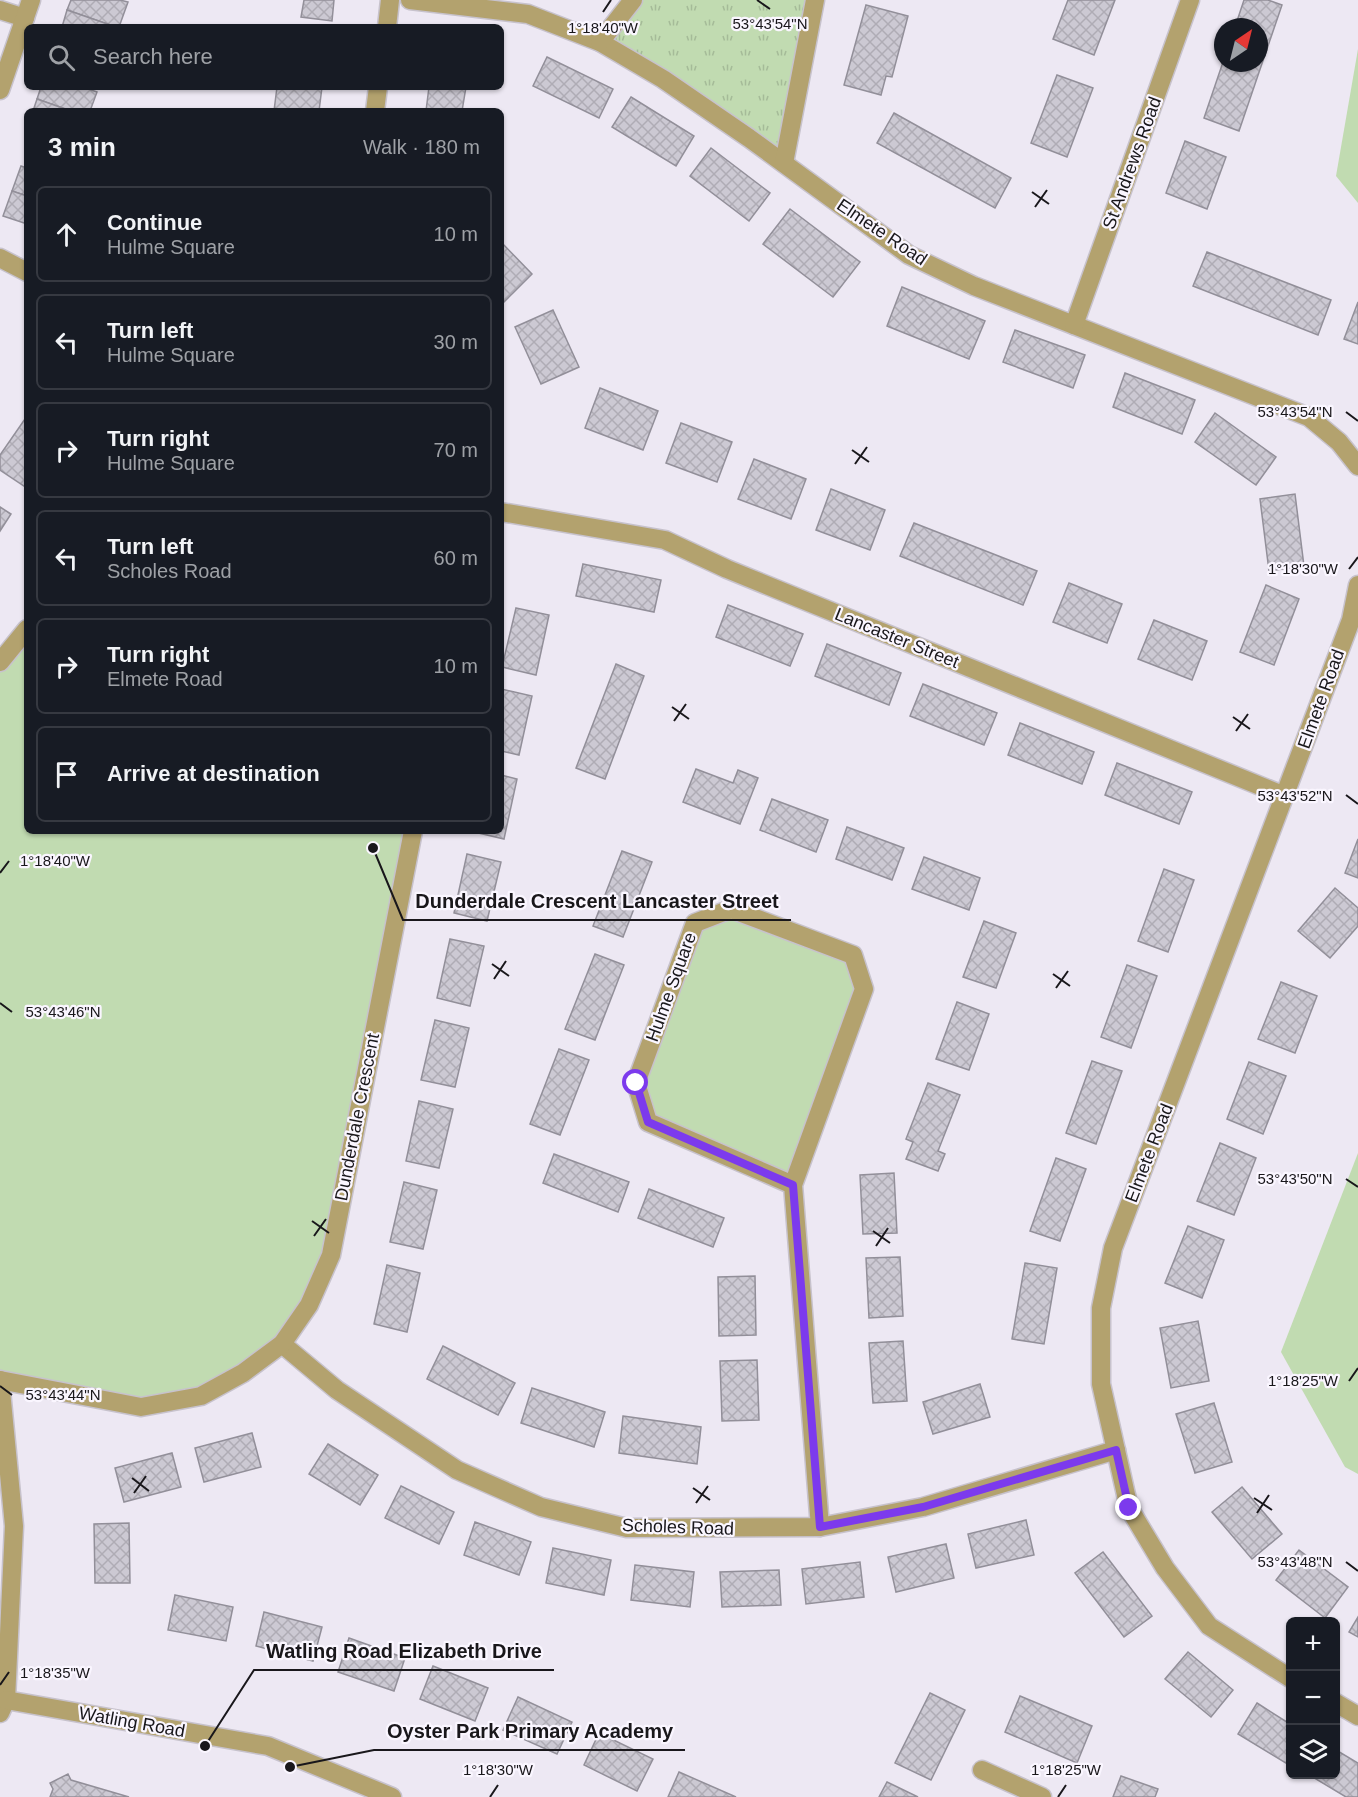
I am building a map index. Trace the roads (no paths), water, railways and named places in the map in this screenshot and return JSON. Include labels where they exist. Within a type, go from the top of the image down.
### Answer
[{"type":"street","points":[[0,90],[31,0]]},
{"type":"street","points":[[387,24],[390,0]]},
{"type":"street","name":"Elmete Road","points":[[410,0],[528,14],[600,42],[663,79],[784,163],[909,255],[974,286],[1309,417],[1339,442],[1358,466]]},
{"type":"street","points":[[600,42],[633,0]]},
{"type":"street","points":[[784,163],[815,0]]},
{"type":"street","name":"St Andrews Road","points":[[1074,326],[1190,0]]},
{"type":"street","points":[[0,10],[25,18]]},
{"type":"street","points":[[375,108],[378,90]]},
{"type":"street","points":[[0,258],[24,270]]},
{"type":"street","name":"Lancaster Street","points":[[504,513],[665,540],[727,569],[1285,796]]},
{"type":"street","name":"Elmete Road","points":[[1286,1675],[1209,1626],[1171,1576],[1129,1508],[1101,1384],[1101,1308],[1113,1248],[1351,620],[1358,585]]},
{"type":"street","points":[[0,662],[24,633]]},
{"type":"street","name":"Dunderdale Crescent","points":[[0,1380],[141,1407],[201,1396],[243,1373],[282,1344],[309,1305],[331,1255],[412,834]]},
{"type":"street","name":"Hulme Square","points":[[793,1185],[648,1122],[636,1083],[695,923],[731,909],[853,955],[864,989],[793,1185],[820,1527]]},
{"type":"street","name":"Scholes Road","points":[[282,1344],[337,1390],[457,1470],[541,1507],[627,1528],[820,1527],[923,1507],[1116,1450]]},
{"type":"street","points":[[0,1380],[14,1526],[3,1706]]},
{"type":"street","name":"Watling Road","points":[[3,1706],[268,1746],[392,1797]]},
{"type":"street","points":[[1340,1706],[1358,1716]]},
{"type":"street","points":[[982,1770],[1031,1795]]},
{"type":"place","name":"Dunderdale Crescent Lancaster Street","points":[[373,848]]},
{"type":"place","name":"Watling Road Elizabeth Drive","points":[[205,1746]]},
{"type":"place","name":"Oyster Park Primary Academy","points":[[290,1767]]}]
